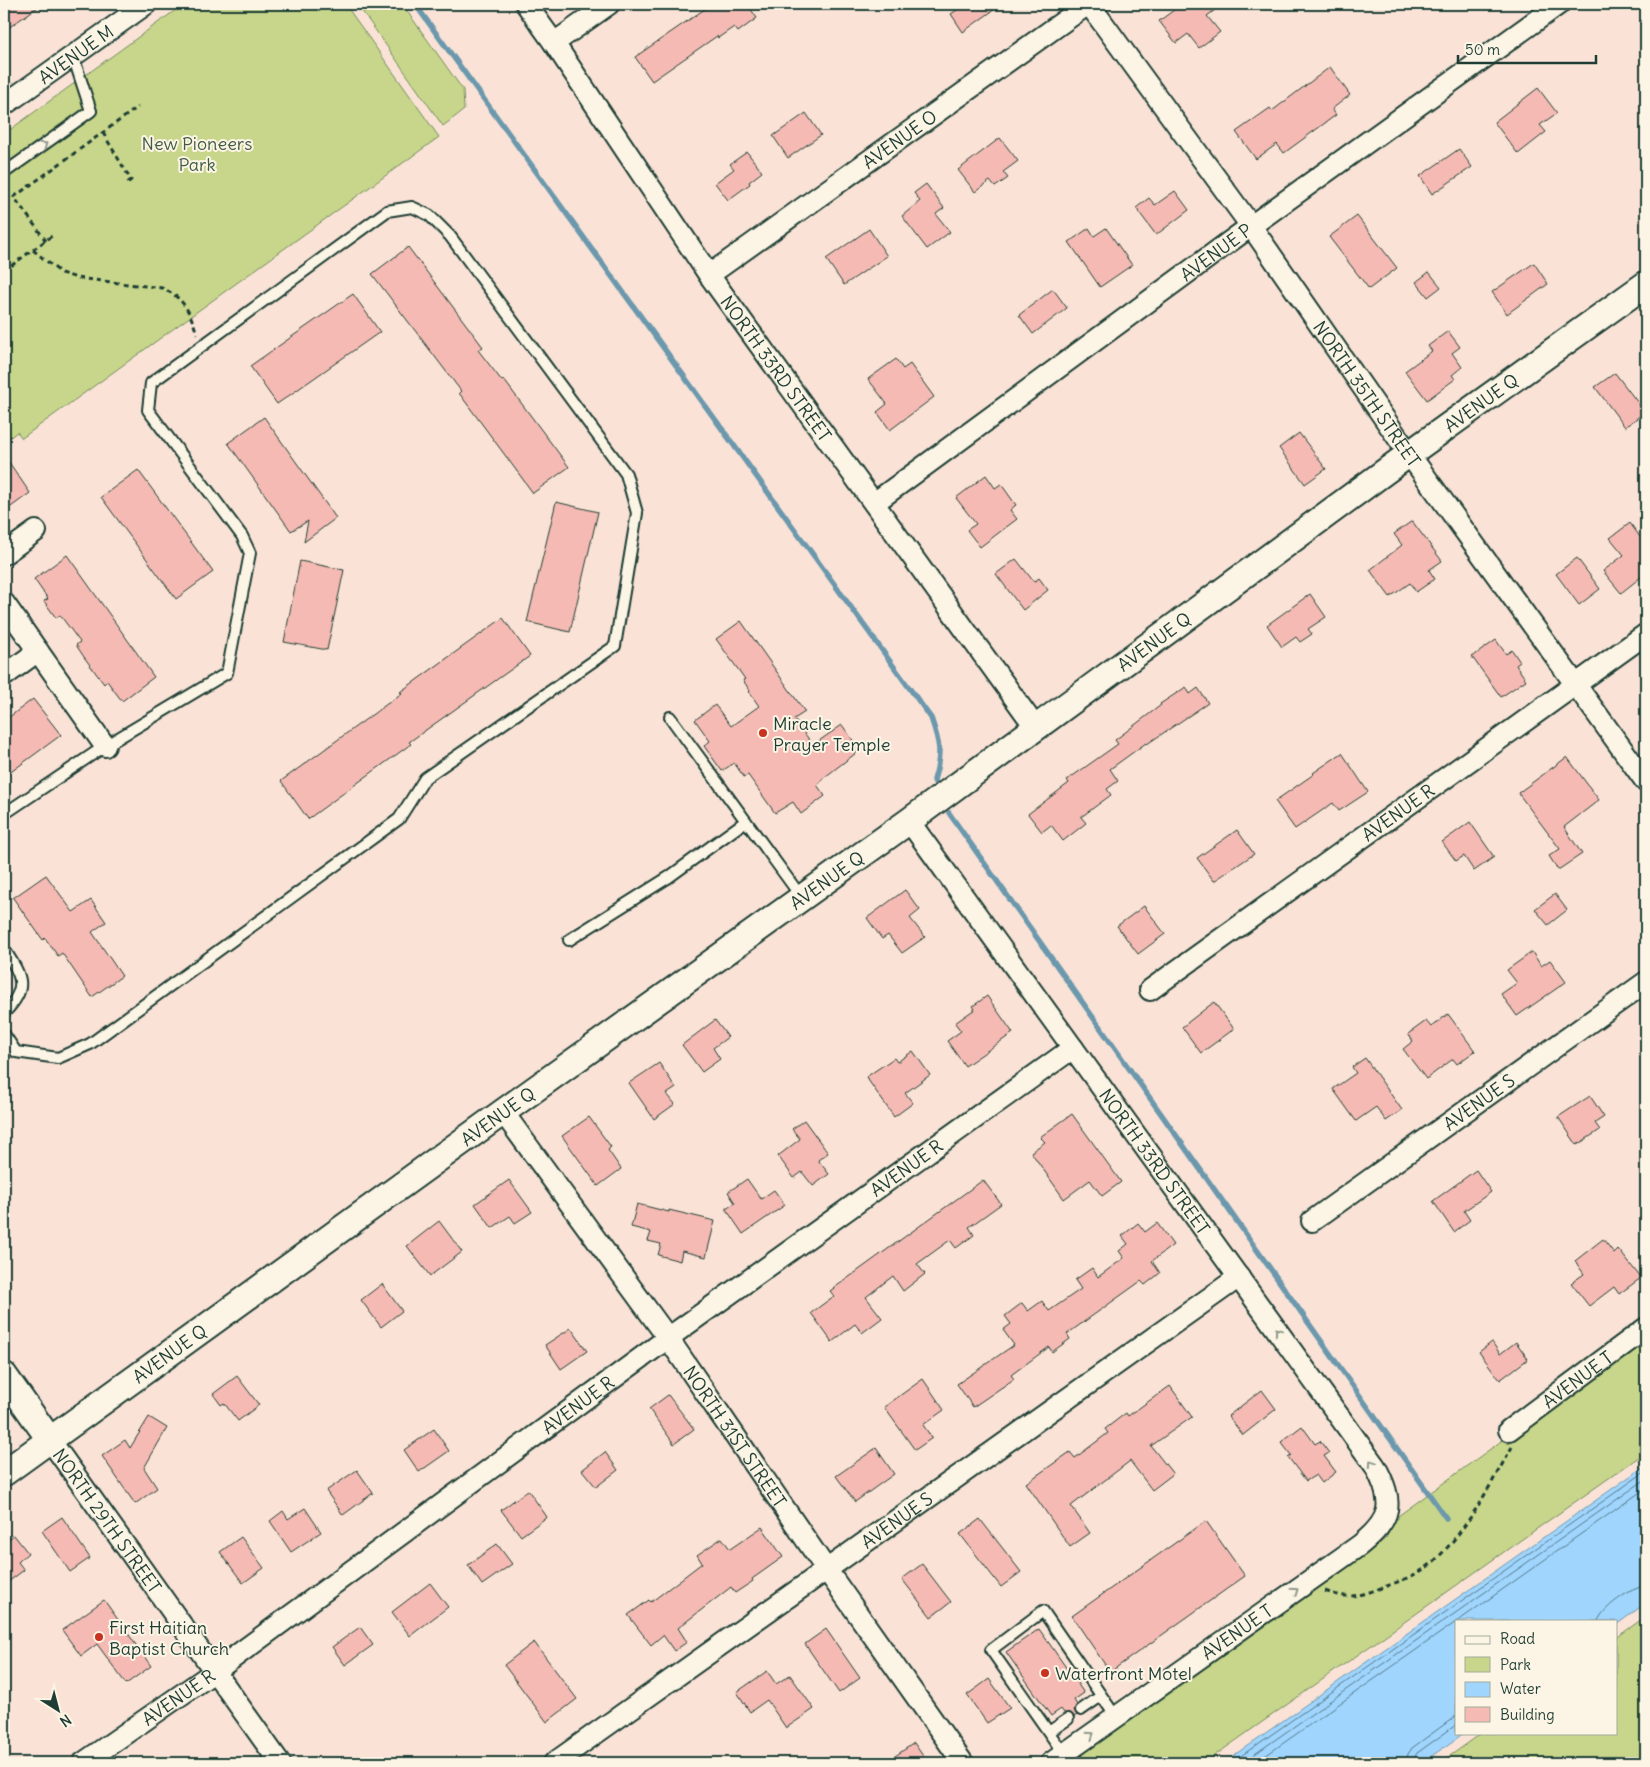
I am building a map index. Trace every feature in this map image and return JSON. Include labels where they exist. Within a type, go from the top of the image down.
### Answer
[{"type":"street","name":"AVENUE M","points":[[4,104],[146,4]]},
{"type":"street","name":"NORTH 33RD STREET","points":[[526,4],[709,275],[1036,728]]},
{"type":"street","points":[[554,43],[609,4]]},
{"type":"street","name":"NORTH 35TH STREET","points":[[1089,4],[1251,226],[1408,454],[1646,782]]},
{"type":"street","name":"AVENUE O","points":[[709,275],[1089,4]]},
{"type":"street","name":"AVENUE P","points":[[874,503],[1251,226],[1559,4]]},
{"type":"street","name":"AVENUE Q","points":[[4,1473],[909,821],[1408,454],[1646,284]]},
{"type":"street","points":[[4,554],[36,531]]},
{"type":"street","points":[[4,603],[106,746]]},
{"type":"street","name":"AVENUE R","points":[[1150,990],[1646,634]]},
{"type":"street","points":[[4,676],[38,651]]},
{"type":"street","name":"NORTH 33RD STREET","points":[[909,821],[1375,1466],[1385,1487],[1388,1508]]},
{"type":"street","name":"AVENUE S","points":[[1312,1221],[1646,982]]},
{"type":"street","name":"AVENUE R","points":[[83,1763],[214,1672],[668,1338],[1073,1048]]},
{"type":"street","name":"NORTH 31ST STREET","points":[[503,1112],[668,1338],[826,1569],[963,1763]]},
{"type":"street","name":"AVENUE S","points":[[554,1763],[1239,1277]]},
{"type":"street","name":"AVENUE T","points":[[1511,1437],[1646,1328]]},
{"type":"street","name":"NORTH 29TH STREET","points":[[4,1375],[280,1763]]},
{"type":"street","name":"AVENUE T","points":[[1057,1758],[1360,1545],[1377,1531],[1384,1521],[1388,1508]]},
{"type":"lane","points":[[4,173],[91,111],[73,56]]},
{"type":"lane","points":[[4,814],[106,746],[226,673],[250,553],[242,536],[148,410],[150,384],[387,211],[412,206],[428,215],[450,236],[626,474],[637,513],[615,646],[425,778],[398,819],[90,1044],[58,1058],[16,1052],[4,1034]]},
{"type":"lane","points":[[670,717],[802,898]]},
{"type":"lane","points":[[569,940],[669,877],[746,821]]},
{"type":"lane","points":[[4,949],[17,969],[21,989],[14,1002],[4,1013]]},
{"type":"lane","points":[[1057,1758],[1049,1732],[991,1650],[1043,1611],[1116,1717]]},
{"type":"lane","points":[[1081,1710],[1101,1696]]},
{"type":"lane","points":[[1049,1732],[1068,1719]]},
{"type":"path","points":[[46,241],[14,197],[138,108]]},
{"type":"path","points":[[103,133],[131,180],[126,184]]},
{"type":"path","points":[[4,271],[53,235]]},
{"type":"path","points":[[33,250],[61,273],[77,278],[162,288],[173,293],[190,312],[198,338]]},
{"type":"path","points":[[1305,1584],[1333,1594],[1355,1597],[1412,1576],[1431,1564],[1472,1515],[1511,1437]]},
{"type":"green space","name":"New Pioneers Park","points":[[184,4],[345,4],[439,137],[22,438],[17,432],[4,442],[4,134]]},
{"type":"green space","points":[[357,4],[402,4],[463,90],[464,110],[443,126]]},
{"type":"green space","points":[[1646,1341],[1646,1452],[1204,1763],[1070,1763],[1367,1554],[1386,1538],[1398,1516],[1504,1439],[1508,1444]]},
{"type":"green space","points":[[1646,1616],[1646,1763],[1440,1763],[1481,1734],[1618,1734],[1618,1637]]},
{"type":"water","points":[[1646,1465],[1646,1603],[1618,1624],[1618,1620],[1455,1620],[1455,1734],[1463,1734],[1422,1763],[1223,1763]]},
{"type":"building","points":[[4,4],[42,4],[4,31]]},
{"type":"building","points":[[712,4],[747,4],[757,18],[738,32],[734,27],[718,38],[717,36],[652,81],[635,57]]},
{"type":"building","points":[[966,4],[1002,4],[963,32],[951,14]]},
{"type":"building","points":[[1182,4],[1223,4],[1207,16],[1220,32],[1199,48],[1188,34],[1176,43],[1159,21]]},
{"type":"building","points":[[1330,67],[1350,95],[1332,109],[1336,115],[1284,153],[1277,144],[1256,159],[1236,132],[1270,108],[1272,111]]},
{"type":"building","points":[[1538,88],[1557,113],[1540,125],[1546,132],[1518,154],[1494,122]]},
{"type":"building","points":[[806,113],[821,135],[788,158],[773,136]]},
{"type":"building","points":[[1000,138],[1018,161],[1003,172],[1008,178],[995,187],[990,181],[975,192],[958,170]]},
{"type":"building","points":[[1459,149],[1472,167],[1432,194],[1420,176]]},
{"type":"building","points":[[747,152],[762,172],[749,182],[750,184],[728,200],[715,183],[734,169],[730,164]]},
{"type":"building","points":[[926,184],[944,208],[936,214],[950,232],[927,249],[902,216],[920,201],[914,193]]},
{"type":"building","points":[[1175,191],[1189,210],[1156,235],[1136,208],[1149,198],[1155,205]]},
{"type":"building","points":[[1357,216],[1397,268],[1369,289],[1329,237]]},
{"type":"building","points":[[1089,228],[1094,236],[1106,228],[1132,265],[1100,287],[1069,242]]},
{"type":"building","points":[[869,229],[887,256],[844,285],[826,259]]},
{"type":"building","points":[[408,247],[483,347],[478,350],[502,381],[504,380],[569,467],[533,493],[459,393],[461,391],[372,274]]},
{"type":"building","points":[[1534,263],[1548,284],[1507,314],[1492,292]]},
{"type":"building","points":[[1429,272],[1441,287],[1428,297],[1416,282]]},
{"type":"building","points":[[1053,289],[1067,308],[1033,334],[1019,315]]},
{"type":"building","points":[[353,294],[380,332],[277,404],[250,366]]},
{"type":"building","points":[[1448,331],[1460,347],[1452,353],[1462,367],[1452,375],[1455,379],[1427,400],[1405,371],[1432,351],[1428,346]]},
{"type":"building","points":[[896,359],[903,369],[910,364],[934,397],[890,430],[877,412],[887,404],[868,379]]},
{"type":"building","points":[[1615,373],[1645,412],[1625,427],[1595,387]]},
{"type":"building","points":[[264,417],[336,518],[304,542],[308,521],[291,531],[228,443]]},
{"type":"building","points":[[1299,433],[1326,469],[1305,484],[1279,448]]},
{"type":"building","points":[[4,455],[30,493],[4,512]]},
{"type":"building","points":[[138,470],[213,572],[176,599],[101,497]]},
{"type":"building","points":[[986,475],[995,488],[1001,484],[1016,505],[1010,510],[1017,519],[980,547],[967,530],[976,524],[956,498]]},
{"type":"building","points":[[556,502],[598,512],[570,632],[527,622]]},
{"type":"building","points":[[1412,521],[1442,561],[1429,570],[1435,579],[1416,592],[1410,583],[1390,597],[1370,570],[1402,545],[1394,534]]},
{"type":"building","points":[[1630,523],[1646,545],[1646,573],[1621,593],[1603,571],[1624,555],[1610,538]]},
{"type":"building","points":[[67,555],[154,677],[122,701],[107,681],[104,684],[84,657],[76,645],[80,642],[60,615],[56,618],[44,601],[48,599],[34,579]]},
{"type":"building","points":[[1577,558],[1600,589],[1579,605],[1556,574]]},
{"type":"building","points":[[1016,559],[1034,582],[1039,578],[1048,590],[1023,610],[996,574]]},
{"type":"building","points":[[300,561],[344,570],[327,650],[284,642]]},
{"type":"building","points":[[1310,594],[1326,617],[1308,629],[1312,634],[1300,642],[1296,637],[1282,647],[1267,625]]},
{"type":"building","points":[[503,618],[530,656],[409,742],[411,744],[308,819],[281,781]]},
{"type":"building","name":"Miracle Prayer Temple","points":[[741,621],[805,712],[794,719],[813,745],[842,725],[860,750],[821,780],[817,785],[825,796],[801,814],[793,802],[775,813],[748,775],[744,777],[734,763],[722,771],[704,746],[710,741],[695,720],[715,705],[731,726],[759,706],[749,692],[743,680],[745,679],[716,639]]},
{"type":"building","points":[[1496,640],[1506,654],[1512,650],[1520,662],[1516,665],[1526,680],[1501,697],[1472,657]]},
{"type":"building","points":[[1186,687],[1190,694],[1198,688],[1208,703],[1110,769],[1118,781],[1107,789],[1111,795],[1081,817],[1086,823],[1063,841],[1051,825],[1042,832],[1028,814],[1069,783],[1067,780],[1118,744],[1115,740],[1160,704]]},
{"type":"building","points":[[33,699],[61,735],[4,777],[4,721]]},
{"type":"building","points":[[1342,753],[1368,792],[1339,811],[1333,803],[1295,829],[1275,801]]},
{"type":"building","points":[[1567,757],[1599,800],[1564,827],[1582,854],[1558,870],[1549,856],[1560,849],[1518,793]]},
{"type":"building","points":[[1470,822],[1494,857],[1474,871],[1464,856],[1456,861],[1442,842]]},
{"type":"building","points":[[1237,830],[1254,854],[1214,881],[1197,858]]},
{"type":"building","points":[[46,875],[73,912],[91,900],[106,922],[92,932],[122,976],[92,997],[62,953],[58,956],[45,938],[43,940],[13,898]]},
{"type":"building","points":[[905,890],[920,910],[910,918],[925,937],[902,953],[888,935],[882,939],[867,918]]},
{"type":"building","points":[[1555,894],[1567,910],[1548,925],[1535,909]]},
{"type":"building","points":[[1144,906],[1165,934],[1138,954],[1117,926]]},
{"type":"building","points":[[1532,952],[1541,966],[1550,960],[1566,982],[1517,1016],[1501,994],[1517,983],[1507,970]]},
{"type":"building","points":[[987,996],[1013,1033],[965,1066],[947,1041],[961,1031],[955,1023],[975,1009],[973,1006]]},
{"type":"building","points":[[1214,1002],[1234,1029],[1201,1053],[1182,1027]]},
{"type":"building","points":[[1448,1014],[1475,1051],[1457,1064],[1453,1059],[1426,1079],[1403,1049],[1413,1041],[1408,1034],[1426,1021],[1431,1027]]},
{"type":"building","points":[[715,1020],[728,1037],[713,1048],[720,1059],[702,1072],[682,1045]]},
{"type":"building","points":[[913,1051],[930,1075],[905,1093],[913,1103],[894,1117],[866,1077],[894,1058],[897,1062]]},
{"type":"building","points":[[1365,1058],[1402,1110],[1386,1121],[1376,1107],[1356,1121],[1333,1089],[1356,1073],[1352,1067]]},
{"type":"building","points":[[659,1063],[676,1088],[667,1094],[675,1104],[654,1119],[629,1083]]},
{"type":"building","points":[[1590,1096],[1604,1117],[1595,1123],[1600,1130],[1577,1145],[1558,1117]]},
{"type":"building","points":[[1072,1114],[1121,1182],[1102,1196],[1090,1180],[1064,1199],[1031,1152],[1045,1142],[1040,1137]]},
{"type":"building","points":[[589,1117],[611,1147],[608,1150],[621,1169],[598,1186],[562,1136]]},
{"type":"building","points":[[804,1120],[828,1153],[818,1160],[829,1174],[813,1186],[802,1172],[794,1178],[778,1156],[800,1139],[792,1129]]},
{"type":"building","points":[[1476,1170],[1491,1192],[1464,1211],[1470,1220],[1454,1232],[1433,1201]]},
{"type":"building","points":[[747,1179],[761,1199],[774,1190],[785,1205],[743,1234],[726,1209],[735,1203],[728,1192]]},
{"type":"building","points":[[509,1180],[532,1212],[515,1223],[510,1216],[492,1228],[475,1204]]},
{"type":"building","points":[[983,1180],[1001,1204],[969,1227],[974,1235],[956,1248],[950,1240],[917,1264],[925,1274],[903,1291],[893,1276],[866,1297],[882,1318],[862,1333],[855,1324],[832,1342],[811,1313],[834,1296],[830,1291]]},
{"type":"building","points":[[637,1204],[715,1221],[706,1257],[682,1251],[680,1261],[658,1255],[661,1244],[648,1241],[651,1232],[631,1227]]},
{"type":"building","points":[[439,1221],[462,1252],[430,1276],[407,1246]]},
{"type":"building","points":[[1138,1223],[1145,1232],[1157,1223],[1173,1245],[1152,1261],[1160,1273],[1145,1285],[1141,1281],[1067,1334],[1070,1339],[1052,1352],[1049,1347],[1011,1375],[1014,1379],[973,1407],[957,1384],[1014,1345],[1003,1330],[1011,1324],[1005,1316],[1022,1303],[1028,1311],[1042,1301],[1049,1311],[1081,1289],[1075,1280],[1092,1268],[1098,1277],[1124,1258],[1119,1251],[1128,1244],[1122,1236]]},
{"type":"building","points":[[1603,1239],[1614,1253],[1618,1249],[1641,1278],[1619,1294],[1614,1287],[1589,1306],[1571,1283],[1584,1274],[1575,1261]]},
{"type":"building","points":[[382,1284],[402,1311],[381,1327],[361,1300]]},
{"type":"building","points":[[571,1328],[587,1351],[561,1369],[545,1345]]},
{"type":"building","points":[[1492,1342],[1500,1354],[1516,1342],[1528,1359],[1500,1380],[1479,1352]]},
{"type":"building","points":[[237,1376],[259,1405],[238,1421],[224,1403],[221,1405],[213,1394]]},
{"type":"building","points":[[923,1379],[944,1410],[923,1425],[932,1438],[915,1450],[884,1407]]},
{"type":"building","points":[[1170,1386],[1192,1417],[1151,1446],[1173,1474],[1152,1490],[1130,1461],[1071,1506],[1090,1533],[1070,1547],[1026,1483],[1070,1452],[1075,1458],[1108,1433],[1105,1429],[1126,1413],[1128,1416]]},
{"type":"building","points":[[1262,1390],[1276,1409],[1243,1435],[1228,1416]]},
{"type":"building","points":[[668,1395],[694,1429],[674,1444],[649,1409]]},
{"type":"building","points":[[149,1417],[167,1428],[144,1468],[157,1488],[135,1504],[102,1456],[125,1440],[130,1448]]},
{"type":"building","points":[[1302,1426],[1315,1444],[1320,1441],[1329,1453],[1324,1456],[1336,1472],[1322,1483],[1316,1475],[1306,1481],[1288,1457],[1291,1455],[1281,1442]]},
{"type":"building","points":[[434,1429],[449,1451],[419,1472],[404,1450]]},
{"type":"building","points":[[876,1448],[894,1474],[855,1502],[836,1476]]},
{"type":"building","points":[[605,1452],[618,1470],[596,1487],[582,1470]]},
{"type":"building","points":[[357,1470],[373,1493],[343,1515],[326,1491]]},
{"type":"building","points":[[528,1490],[547,1517],[521,1536],[501,1510]]},
{"type":"building","points":[[305,1508],[321,1532],[291,1552],[270,1521],[283,1511],[288,1519]]},
{"type":"building","points":[[62,1517],[90,1558],[70,1572],[42,1531]]},
{"type":"building","points":[[980,1519],[1021,1572],[1001,1587],[960,1534]]},
{"type":"building","points":[[1206,1521],[1245,1576],[1110,1672],[1072,1616]]},
{"type":"building","points":[[762,1527],[783,1557],[735,1593],[731,1587],[678,1628],[687,1642],[674,1651],[663,1635],[651,1645],[628,1615],[649,1600],[651,1602],[702,1563],[697,1555],[722,1538],[730,1549]]},
{"type":"building","points":[[14,1535],[28,1553],[18,1562],[24,1570],[4,1585],[4,1542]]},
{"type":"building","points":[[241,1537],[264,1568],[243,1583],[220,1552]]},
{"type":"building","points":[[497,1544],[512,1564],[482,1585],[468,1565]]},
{"type":"building","points":[[922,1564],[951,1602],[931,1617],[902,1579]]},
{"type":"building","points":[[430,1583],[448,1607],[410,1636],[392,1612]]},
{"type":"building","name":"First Haitian Baptist Church","points":[[104,1600],[151,1666],[126,1684],[97,1644],[81,1656],[62,1630]]},
{"type":"building","points":[[360,1627],[373,1645],[345,1665],[332,1647]]},
{"type":"building","points":[[826,1629],[860,1678],[839,1693],[805,1644]]},
{"type":"building","name":"Waterfront Motel","points":[[1039,1629],[1084,1693],[1074,1700],[1077,1705],[1074,1710],[1077,1715],[1074,1717],[1071,1713],[1064,1713],[1061,1709],[1051,1716],[1006,1652]]},
{"type":"building","points":[[534,1642],[577,1699],[547,1722],[504,1665]]},
{"type":"building","points":[[767,1671],[776,1684],[790,1675],[814,1709],[786,1728],[767,1700],[750,1712],[737,1692]]},
{"type":"building","points":[[989,1679],[1010,1708],[987,1723],[967,1695]]},
{"type":"building","points":[[914,1743],[928,1763],[885,1763]]},
{"type":"waterway","points":[[415,4],[931,718],[939,749],[935,783]]},
{"type":"waterway","points":[[949,813],[1446,1518]]},
{"type":"place","name":"Miracle Prayer Temple","points":[[763,733]]},
{"type":"place","name":"First Haitian Baptist Church","points":[[99,1637]]},
{"type":"place","name":"Waterfront Motel","points":[[1045,1673]]}]
